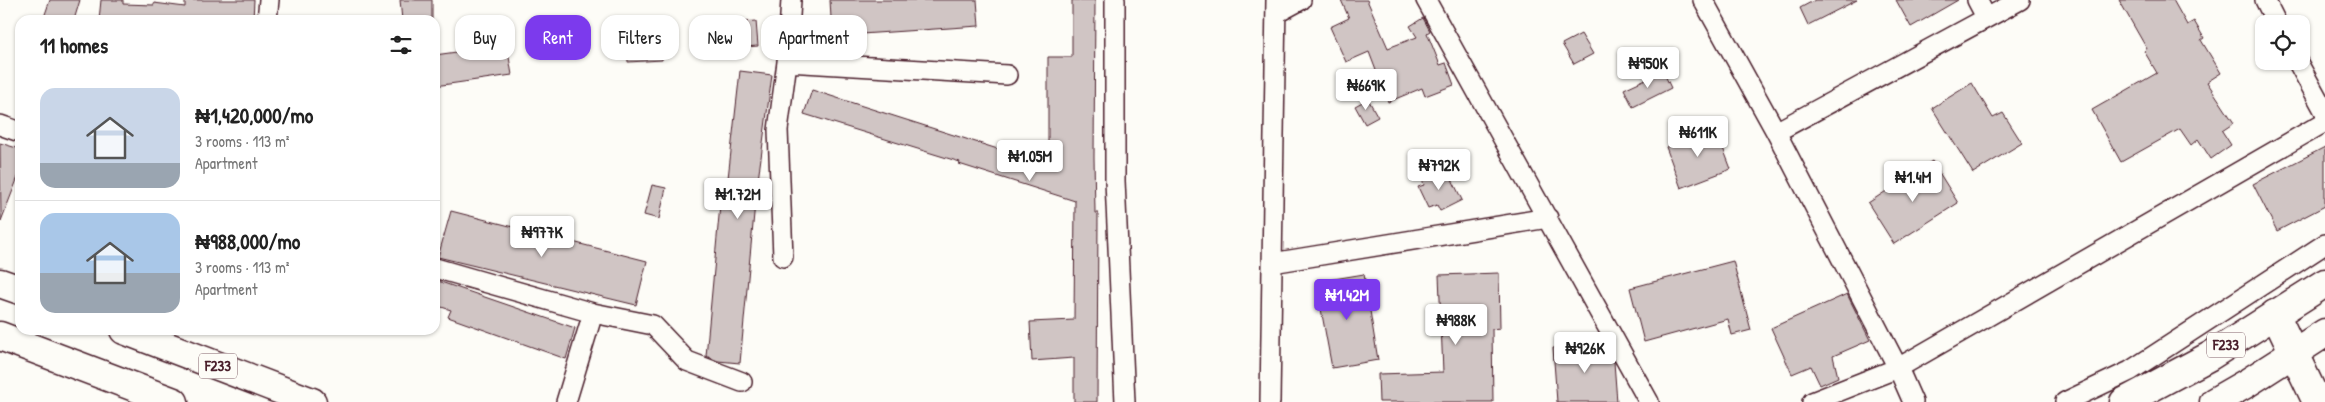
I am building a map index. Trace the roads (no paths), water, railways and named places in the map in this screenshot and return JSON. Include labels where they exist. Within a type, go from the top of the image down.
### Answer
[{"type":"main road","points":[[0,283],[15,288]]},
{"type":"main road","name":"F233","points":[[2124,402],[2210,356],[2325,283]]},
{"type":"main road","points":[[2276,314],[2317,402]]},
{"type":"main road","name":"F233","points":[[2214,402],[2325,332]]},
{"type":"main road","name":"F233","points":[[137,335],[312,402]]},
{"type":"main road","points":[[0,336],[174,402]]},
{"type":"street","points":[[268,15],[269,0]]},
{"type":"street","points":[[783,257],[778,130],[787,62],[792,0]]},
{"type":"street","points":[[1115,0],[1114,181],[1125,402]]},
{"type":"street","points":[[1270,402],[1276,7],[1301,0]]},
{"type":"street","points":[[1426,0],[1649,402]]},
{"type":"street","points":[[1703,0],[1776,132],[1898,368],[1913,402]]},
{"type":"street","points":[[1977,0],[1986,18]]},
{"type":"street","points":[[1776,132],[2020,0]]},
{"type":"street","points":[[2265,0],[2272,15]]},
{"type":"street","points":[[787,62],[1007,75]]},
{"type":"street","points":[[2303,70],[2325,112]]},
{"type":"street","points":[[1812,402],[1898,368],[2325,122]]},
{"type":"street","points":[[0,125],[15,130]]},
{"type":"street","points":[[1272,263],[1548,218]]},
{"type":"street","points":[[2065,402],[2130,371],[2325,244]]},
{"type":"street","points":[[440,269],[594,313],[653,325],[687,361],[742,382]]},
{"type":"street","points":[[566,402],[594,313]]}]
